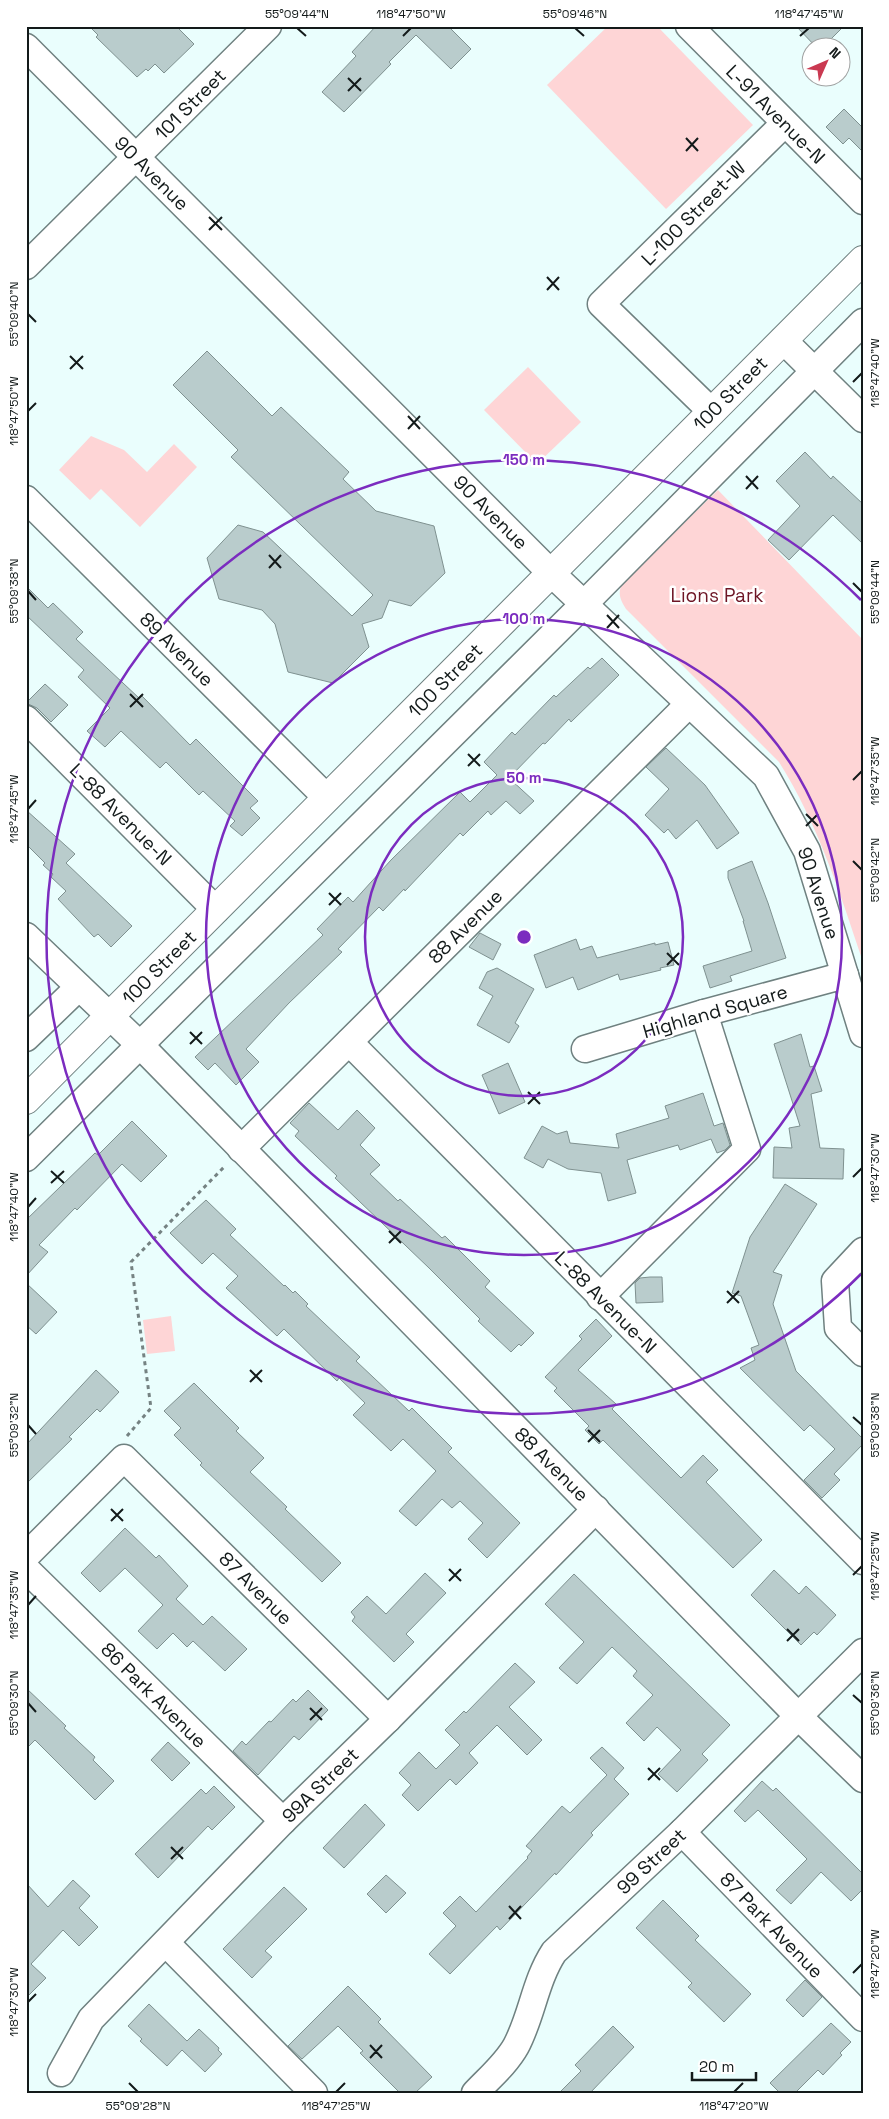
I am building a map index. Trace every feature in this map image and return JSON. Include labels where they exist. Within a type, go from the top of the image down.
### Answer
[{"type":"main road","name":"100 Street","points":[[26,1100],[863,260]]},
{"type":"street","name":"L-91 Avenue-N","points":[[689,26],[863,201]]},
{"type":"street","name":"101 Street","points":[[26,266],[136,156],[251,32]]},
{"type":"street","name":"90 Avenue","points":[[26,47],[551,573],[766,776],[807,851],[863,1034]]},
{"type":"street","name":"L-100 Street-W","points":[[712,412],[601,304],[785,123]]},
{"type":"street","points":[[26,1158],[584,604],[863,322]]},
{"type":"street","points":[[783,340],[863,419]]},
{"type":"street","name":"89 Avenue","points":[[26,500],[327,798]]},
{"type":"street","name":"88 Avenue","points":[[242,1149],[689,704]]},
{"type":"street","name":"L-88 Avenue-N","points":[[26,719],[216,910]]},
{"type":"street","name":"88 Avenue","points":[[26,936],[139,1044],[798,1716],[863,1779]]},
{"type":"street","name":"Highland Square","points":[[585,1049],[704,1013],[845,975]]},
{"type":"street","points":[[26,1038],[79,988]]},
{"type":"street","points":[[600,1297],[747,1149],[704,1013]]},
{"type":"street","name":"L-88 Avenue-N","points":[[349,1042],[863,1561]]},
{"type":"street","points":[[863,1251],[835,1281],[838,1328],[863,1353]]},
{"type":"street","points":[[26,1556],[124,1458]]},
{"type":"street","name":"87 Avenue","points":[[124,1458],[388,1719]]},
{"type":"street","name":"99A Street","points":[[61,2073],[91,2019],[282,1821],[388,1719],[596,1509]]},
{"type":"street","name":"86 Park Avenue","points":[[26,1569],[282,1821]]},
{"type":"street","name":"99 Street","points":[[475,2093],[509,2057],[516,2045],[540,1976],[554,1952],[682,1832],[863,1652]]},
{"type":"street","name":"87 Park Avenue","points":[[682,1832],[863,2018]]},
{"type":"street","points":[[166,1943],[314,2093]]},
{"type":"path","points":[[124,1458],[119,1444],[152,1408],[130,1262],[242,1149]]},
{"type":"green space","points":[[608,26],[657,26],[753,125],[666,209],[547,85]]},
{"type":"green space","points":[[528,367],[581,422],[537,464],[484,410]]},
{"type":"green space","points":[[91,436],[124,450],[147,472],[174,444],[197,467],[140,527],[101,489],[90,500],[59,470]]},
{"type":"green space","name":"Lions Park","points":[[718,490],[863,640],[863,962],[837,885],[817,834],[779,762],[626,609],[621,599],[620,589],[623,582]]},
{"type":"green space","points":[[171,1316],[175,1351],[147,1354],[143,1320]]},
{"type":"building","points":[[89,26],[176,26],[194,44],[164,73],[155,64],[148,71],[146,69],[137,77],[96,37],[98,35]]},
{"type":"building","points":[[376,26],[448,26],[471,49],[451,69],[416,35],[389,62],[391,64],[344,112],[322,92],[356,56],[352,52]]},
{"type":"building","points":[[796,26],[844,26],[832,38],[807,38]]},
{"type":"building","points":[[844,109],[863,128],[863,152],[849,138],[843,144],[826,127]]},
{"type":"building","points":[[207,351],[272,416],[281,407],[349,472],[343,479],[376,511],[434,526],[445,573],[411,606],[389,600],[382,618],[362,624],[369,647],[333,683],[288,672],[275,624],[262,610],[219,599],[207,558],[238,525],[263,532],[352,616],[373,595],[231,457],[238,450],[173,385]]},
{"type":"building","points":[[805,452],[831,479],[833,476],[863,504],[863,544],[833,515],[789,560],[768,540],[800,506],[776,481]]},
{"type":"building","points":[[26,586],[48,608],[53,603],[83,632],[76,639],[139,698],[141,695],[190,745],[196,739],[258,801],[250,808],[260,818],[242,836],[230,826],[235,821],[203,791],[199,795],[166,762],[160,768],[121,731],[105,747],[87,731],[110,708],[78,677],[84,670],[26,615]]},
{"type":"building","points":[[602,658],[619,675],[571,722],[569,719],[545,744],[543,743],[509,778],[534,801],[520,814],[506,801],[491,815],[488,811],[463,836],[460,833],[405,891],[404,889],[383,911],[379,907],[338,949],[342,952],[289,1003],[246,1049],[259,1062],[236,1085],[215,1063],[208,1070],[195,1057],[323,935],[317,929],[348,897],[353,902],[391,860],[460,792],[470,802],[497,775],[484,762],[512,732],[515,735],[554,695],[556,697],[588,667],[590,669]]},
{"type":"building","points":[[45,684],[68,705],[51,722],[37,708],[26,703]]},
{"type":"building","points":[[666,748],[705,785],[739,833],[717,849],[697,820],[676,839],[668,829],[664,833],[645,815],[669,789],[646,767]]},
{"type":"building","points":[[26,810],[75,854],[66,863],[132,926],[111,947],[98,934],[94,937],[58,899],[66,891],[51,877],[53,874],[43,865],[45,863],[26,844]]},
{"type":"building","points":[[752,861],[786,958],[730,976],[732,981],[710,988],[703,966],[752,951],[744,921],[728,878],[728,871]]},
{"type":"building","points":[[480,933],[501,944],[493,960],[469,947]]},
{"type":"building","points":[[576,939],[580,950],[592,946],[597,958],[655,943],[655,945],[668,942],[674,965],[620,980],[618,974],[578,990],[573,977],[546,988],[534,955]]},
{"type":"building","points":[[497,968],[534,989],[515,1023],[519,1026],[509,1043],[477,1025],[493,996],[479,988],[487,972]]},
{"type":"building","points":[[801,1034],[810,1067],[814,1066],[822,1091],[811,1094],[820,1148],[844,1149],[843,1179],[773,1178],[774,1147],[792,1148],[789,1128],[800,1126],[774,1044]]},
{"type":"building","points":[[508,1063],[525,1102],[499,1114],[482,1075]]},
{"type":"building","points":[[703,1093],[714,1126],[723,1123],[730,1145],[725,1150],[717,1153],[711,1139],[680,1150],[678,1145],[627,1160],[636,1193],[608,1201],[601,1173],[568,1169],[548,1159],[543,1168],[524,1158],[542,1126],[557,1134],[567,1131],[570,1143],[619,1148],[616,1134],[669,1118],[665,1106]]},
{"type":"building","points":[[309,1103],[338,1130],[357,1110],[375,1128],[360,1145],[380,1165],[370,1174],[398,1201],[400,1199],[442,1238],[445,1236],[490,1281],[485,1287],[534,1333],[521,1346],[519,1344],[511,1352],[295,1136],[299,1131],[290,1123]]},
{"type":"building","points":[[132,1121],[167,1156],[141,1182],[122,1164],[39,1245],[48,1252],[26,1276],[26,1220],[95,1153],[98,1155]]},
{"type":"building","points":[[785,1184],[817,1204],[773,1272],[782,1275],[773,1304],[796,1371],[863,1439],[863,1444],[834,1474],[840,1480],[822,1498],[804,1480],[835,1449],[810,1425],[804,1431],[740,1368],[755,1360],[751,1348],[759,1345],[741,1296],[732,1293],[750,1237]]},
{"type":"building","points":[[206,1200],[236,1229],[230,1235],[284,1286],[293,1293],[295,1291],[308,1304],[306,1306],[360,1357],[356,1361],[409,1411],[412,1408],[452,1448],[448,1452],[520,1523],[487,1558],[468,1539],[483,1523],[460,1501],[452,1508],[442,1499],[416,1526],[399,1511],[436,1471],[403,1439],[391,1451],[353,1415],[365,1403],[339,1378],[337,1381],[284,1329],[277,1336],[226,1288],[238,1276],[213,1253],[202,1264],[170,1233]]},
{"type":"building","points":[[662,1277],[663,1302],[636,1303],[635,1283],[640,1278]]},
{"type":"building","points":[[26,1283],[57,1312],[36,1334],[26,1325]]},
{"type":"building","points":[[596,1319],[612,1336],[578,1370],[616,1404],[612,1409],[681,1478],[703,1455],[718,1470],[706,1482],[762,1540],[733,1568],[603,1440],[599,1444],[585,1430],[589,1426],[554,1391],[557,1388],[545,1377],[582,1339],[579,1336]]},
{"type":"building","points":[[96,1370],[119,1392],[100,1412],[97,1409],[69,1437],[72,1439],[26,1484],[26,1445]]},
{"type":"building","points":[[194,1383],[239,1428],[236,1431],[264,1458],[250,1472],[341,1563],[322,1582],[200,1465],[202,1463],[174,1435],[181,1428],[164,1411]]},
{"type":"building","points":[[125,1528],[156,1558],[159,1555],[188,1586],[176,1599],[203,1625],[212,1616],[247,1649],[225,1671],[193,1641],[187,1647],[173,1633],[157,1649],[138,1631],[163,1605],[125,1568],[100,1592],[81,1573]]},
{"type":"building","points":[[774,1570],[799,1594],[806,1586],[836,1615],[817,1635],[814,1632],[801,1645],[751,1595]]},
{"type":"building","points":[[425,1573],[446,1593],[406,1634],[414,1642],[394,1662],[352,1621],[355,1617],[351,1612],[367,1596],[386,1614]]},
{"type":"building","points":[[574,1574],[730,1725],[702,1754],[708,1760],[677,1792],[658,1774],[681,1750],[657,1727],[644,1741],[626,1723],[653,1695],[633,1676],[637,1671],[612,1647],[577,1684],[559,1668],[584,1642],[545,1604]]},
{"type":"building","points":[[515,1663],[535,1682],[509,1707],[542,1740],[527,1755],[497,1725],[469,1753],[478,1763],[456,1785],[450,1779],[418,1811],[402,1795],[411,1785],[399,1773],[419,1752],[436,1769],[460,1745],[445,1730],[464,1711],[466,1713]]},
{"type":"building","points":[[26,1688],[66,1726],[64,1728],[95,1757],[93,1760],[114,1781],[95,1800],[35,1740],[26,1749]]},
{"type":"building","points":[[308,1690],[328,1710],[299,1740],[294,1736],[258,1775],[233,1751],[242,1741],[246,1745],[293,1699],[296,1702]]},
{"type":"building","points":[[168,1742],[190,1763],[172,1781],[151,1760]]},
{"type":"building","points":[[602,1747],[624,1768],[614,1779],[629,1794],[591,1833],[593,1835],[556,1875],[555,1873],[500,1930],[497,1926],[450,1974],[429,1954],[456,1926],[443,1913],[460,1896],[476,1912],[528,1858],[532,1851],[526,1846],[562,1806],[570,1813],[607,1775],[590,1758]]},
{"type":"building","points":[[762,1781],[773,1791],[776,1788],[863,1874],[863,1889],[851,1901],[821,1872],[791,1904],[776,1890],[807,1859],[758,1810],[745,1822],[734,1811]]},
{"type":"building","points":[[214,1786],[235,1807],[212,1830],[208,1826],[158,1878],[135,1854],[201,1789],[206,1794]]},
{"type":"building","points":[[365,1804],[385,1825],[344,1868],[323,1848]]},
{"type":"building","points":[[386,1875],[406,1893],[386,1913],[367,1894]]},
{"type":"building","points":[[73,1880],[90,1896],[79,1908],[98,1927],[79,1946],[63,1930],[31,1964],[46,1978],[26,1998],[26,1883],[48,1907]]},
{"type":"building","points":[[284,1887],[307,1909],[265,1951],[272,1957],[252,1978],[223,1949]]},
{"type":"building","points":[[663,1900],[699,1936],[695,1940],[751,1994],[724,2022],[688,1987],[692,1983],[636,1928]]},
{"type":"building","points":[[805,1980],[822,1997],[803,2017],[786,2000]]},
{"type":"building","points":[[348,1986],[381,2019],[378,2022],[432,2077],[415,2093],[400,2093],[360,2053],[363,2051],[338,2026],[302,2059],[288,2046]]},
{"type":"building","points":[[149,2004],[187,2041],[199,2029],[219,2048],[218,2050],[222,2054],[205,2072],[182,2050],[167,2066],[140,2041],[142,2039],[128,2026]]},
{"type":"building","points":[[831,2023],[851,2042],[840,2053],[842,2055],[823,2075],[818,2070],[795,2093],[780,2093],[770,2083]]},
{"type":"building","points":[[613,2026],[634,2047],[590,2093],[559,2093],[581,2071],[575,2065]]}]
